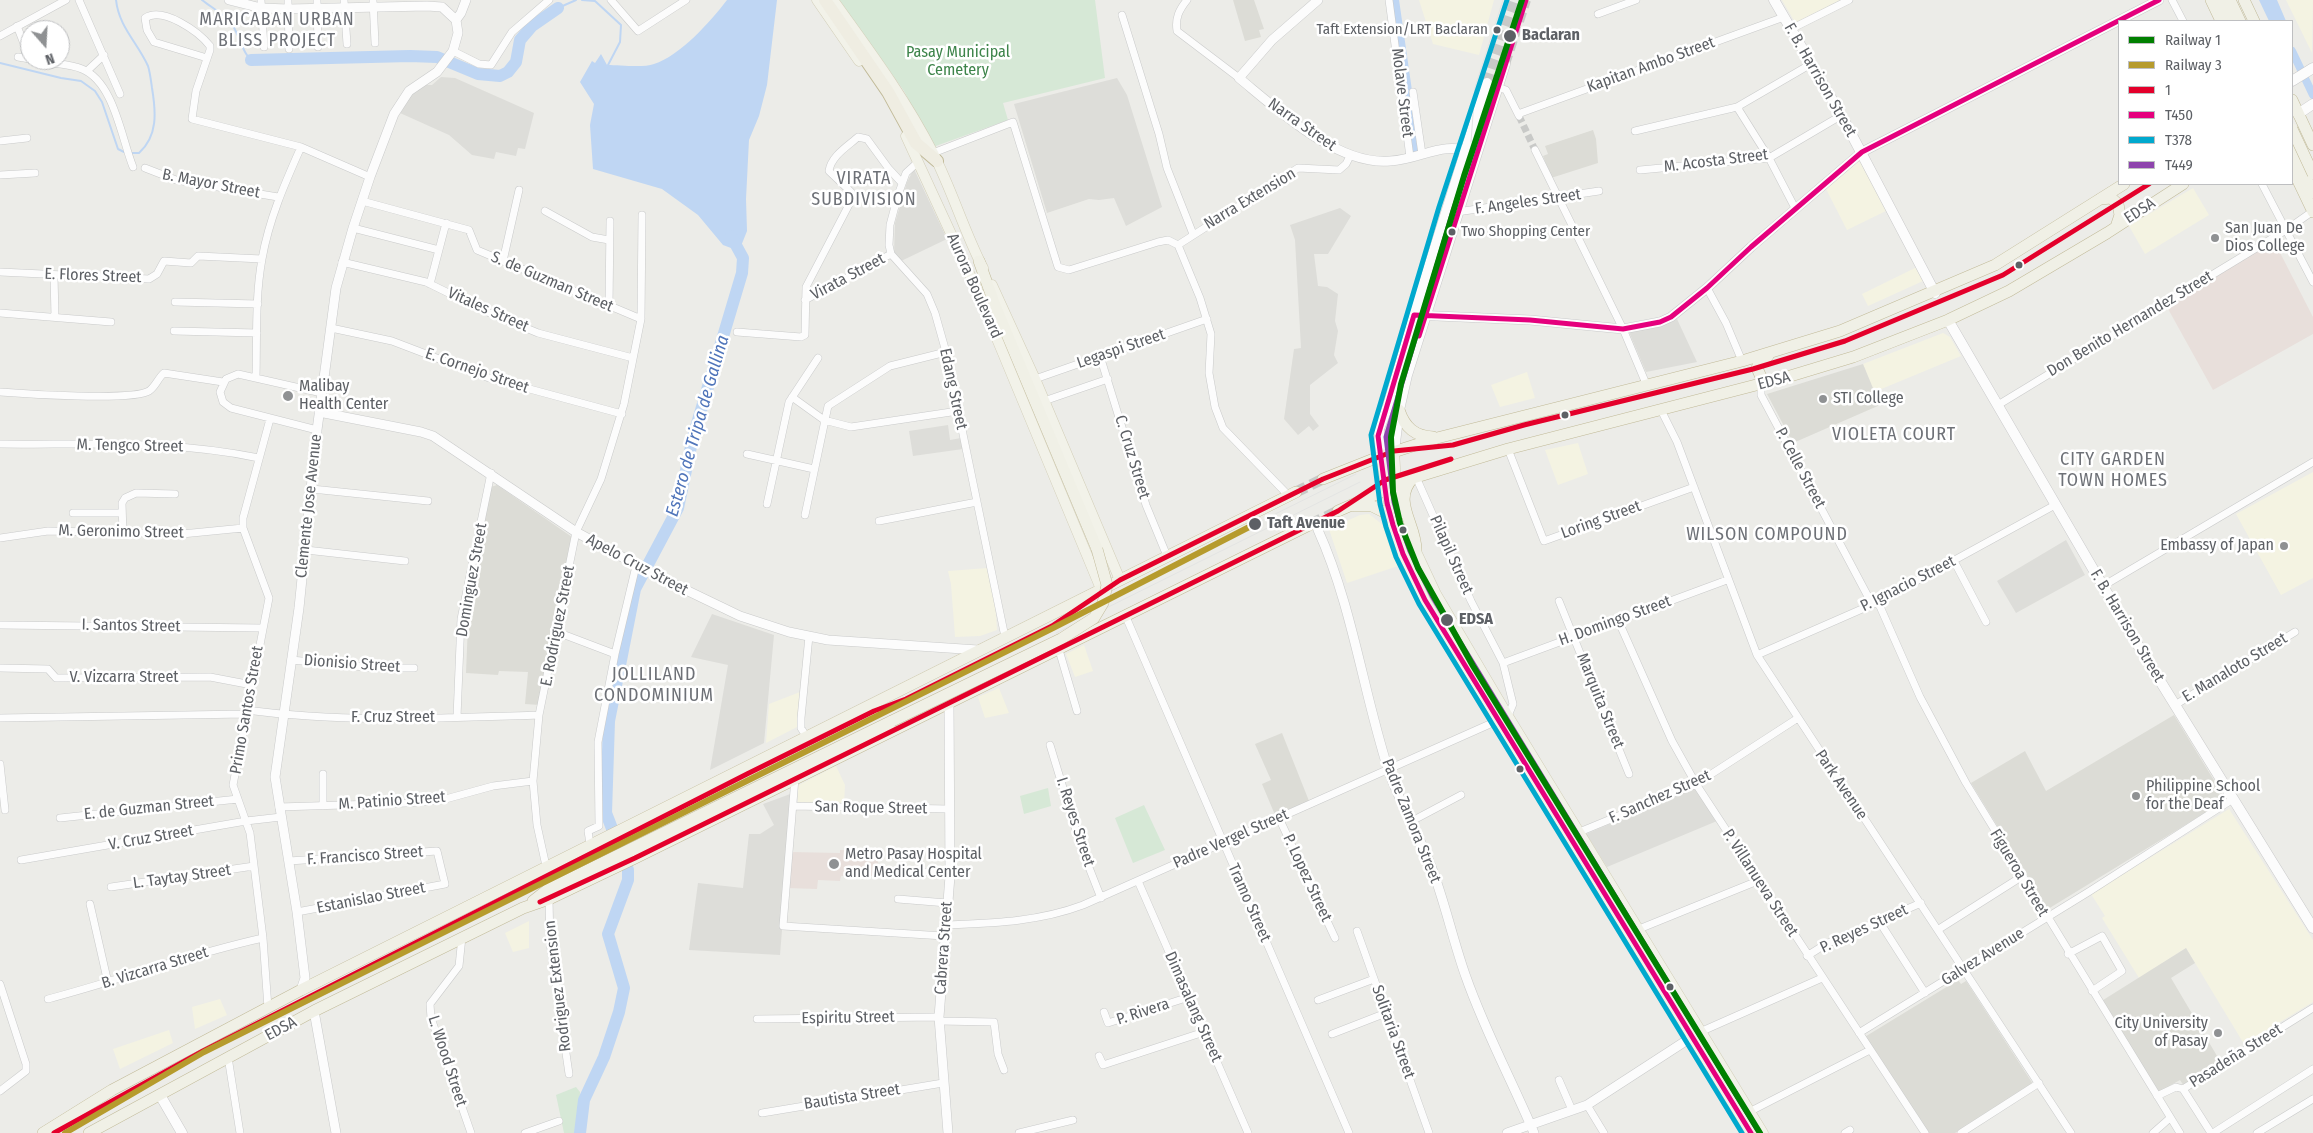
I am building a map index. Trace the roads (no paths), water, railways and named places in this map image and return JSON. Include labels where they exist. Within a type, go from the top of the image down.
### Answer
[{"type":"highway","points":[[825,0],[888,92],[916,143],[935,157]]},
{"type":"highway","points":[[2211,0],[2221,20]]},
{"type":"highway","points":[[2221,0],[2231,20]]},
{"type":"highway","points":[[2230,0],[2240,20]]},
{"type":"highway","points":[[2244,0],[2254,20]]},
{"type":"highway","points":[[2293,101],[2303,111],[2313,144]]},
{"type":"highway","points":[[2293,131],[2313,174]]},
{"type":"highway","points":[[2293,141],[2302,138],[2313,144]]},
{"type":"highway","points":[[2293,150],[2313,193]]},
{"type":"highway","points":[[2293,170],[2313,212]]},
{"type":"highway","name":"EDSA","points":[[1323,478],[1394,451],[1437,438],[1742,361],[1840,331],[1995,265],[2122,185]]},
{"type":"highway","name":"EDSA","points":[[1390,515],[1378,508],[1363,505],[1338,511],[1390,486],[1414,477],[1508,448],[1764,383],[1853,357],[1948,320],[2009,291],[2116,227],[2181,185]]},
{"type":"highway","points":[[2099,200],[2107,198],[2118,204],[2120,214],[2116,227]]},
{"type":"highway","points":[[523,908],[547,890],[606,866],[1061,639],[1089,622],[1098,614],[1106,591],[1103,568],[996,308],[979,261]]},
{"type":"highway","points":[[1764,383],[1759,374],[1757,364],[1764,358],[1779,351]]},
{"type":"highway","points":[[1399,410],[1407,427],[1414,433],[1423,437],[1437,438]]},
{"type":"highway","points":[[1414,477],[1406,485],[1404,498],[1407,518],[1416,544],[1416,551]]},
{"type":"highway","name":"EDSA","points":[[43,1133],[112,1090],[301,990],[592,842],[1292,494]]},
{"type":"highway","name":"EDSA","points":[[89,1133],[314,1011],[462,937],[523,908],[549,898],[606,866],[635,858],[949,703],[1315,527]]},
{"type":"main road","name":"Aurora Boulevard","points":[[817,0],[882,94],[903,128],[975,286],[1101,590]]},
{"type":"main road","name":"Aurora Boulevard","points":[[833,0],[898,88],[935,157],[979,261],[1002,305],[1035,379],[1120,580]]},
{"type":"main road","name":"F. B. Harrison Street","points":[[1774,0],[1842,115],[1935,292]]},
{"type":"main road","points":[[1505,64],[1471,152],[1419,316],[1399,410],[1390,486],[1390,515],[1403,554],[1425,600],[1503,719],[1745,1114],[1763,1133]]},
{"type":"main road","points":[[2294,80],[2313,68]]},
{"type":"main road","points":[[1471,152],[1487,84]]},
{"type":"main road","points":[[1460,185],[1457,212],[1379,429],[1381,456],[1390,486],[1416,551],[1436,594],[1503,719]]},
{"type":"main road","name":"F. B. Harrison Street","points":[[1948,320],[2103,586],[2313,928]]},
{"type":"main road","points":[[1085,552],[1096,555],[1102,550],[1104,544]]},
{"type":"main road","points":[[1574,835],[1639,929],[1696,1034]]},
{"type":"main road","points":[[160,1094],[182,1133]]},
{"type":"main road","points":[[1745,1114],[1751,1133]]},
{"type":"street","points":[[0,36],[66,0]]},
{"type":"street","points":[[79,0],[120,94]]},
{"type":"street","points":[[229,0],[288,5],[428,3],[442,7],[456,20],[458,33],[453,52],[478,64],[492,65],[512,32],[550,0]]},
{"type":"street","points":[[456,20],[466,0]]},
{"type":"street","points":[[611,0],[638,31],[686,0]]},
{"type":"street","name":"Narra Street","points":[[1187,0],[1179,9],[1176,21],[1177,31],[1319,139],[1350,156],[1364,161],[1391,162],[1448,148],[1471,152]]},
{"type":"street","points":[[1239,78],[1272,40],[1318,0]]},
{"type":"street","name":"Molave Street","points":[[1389,0],[1410,157]]},
{"type":"street","points":[[1598,14],[1636,0]]},
{"type":"street","points":[[1791,29],[1849,0]]},
{"type":"street","points":[[2120,20],[2159,0]]},
{"type":"street","points":[[2172,0],[2182,20]]},
{"type":"street","points":[[261,4],[264,47]]},
{"type":"street","points":[[317,4],[318,47]]},
{"type":"street","points":[[344,4],[346,44]]},
{"type":"street","points":[[373,4],[375,43]]},
{"type":"street","points":[[288,5],[288,49]]},
{"type":"street","points":[[207,58],[154,42],[147,30],[145,18],[160,14],[174,18],[209,44],[210,50],[196,91],[192,119],[301,147],[370,177]]},
{"type":"street","points":[[1122,16],[1167,168],[1193,234]]},
{"type":"street","name":"Kapitan Ambo Street","points":[[1498,86],[1506,90],[1519,115],[1784,17]]},
{"type":"street","points":[[1419,316],[1530,320],[1623,330],[1660,322],[1671,317],[1707,288],[1795,208],[1862,152],[2118,21]]},
{"type":"street","points":[[17,26],[20,34]]},
{"type":"street","name":"Clemente Jose Avenue","points":[[301,990],[305,978],[297,912],[275,777],[306,550],[317,430],[336,288],[352,228],[394,114],[409,91],[440,69],[453,52]]},
{"type":"street","points":[[87,71],[104,54]]},
{"type":"street","points":[[1635,131],[1737,106],[1812,64]]},
{"type":"street","points":[[70,66],[87,71],[109,97],[133,167]]},
{"type":"street","points":[[1487,84],[1498,86]]},
{"type":"street","points":[[1413,92],[1422,154]]},
{"type":"street","points":[[1737,106],[1769,158],[1795,208]]},
{"type":"street","name":"M. Acosta Street","points":[[1640,170],[1769,158],[1842,115]]},
{"type":"street","points":[[935,157],[1013,122],[1058,267],[1062,269],[1069,270],[1158,242],[1168,240],[1178,245],[1211,334],[1209,373],[1215,407],[1223,428],[1292,494]]},
{"type":"street","name":"Virata Street","points":[[737,332],[804,336],[806,287],[853,197],[851,192],[830,171],[834,158],[858,137],[867,139],[889,169],[902,182]]},
{"type":"street","points":[[0,141],[28,138]]},
{"type":"street","points":[[256,378],[258,304],[262,259],[278,197],[301,147]]},
{"type":"street","points":[[1535,150],[1623,330],[1647,386]]},
{"type":"street","name":"Narra Extension","points":[[1178,245],[1298,168],[1339,170],[1346,164],[1350,156]]},
{"type":"street","points":[[891,254],[889,245],[890,225],[902,182],[906,173],[918,162]]},
{"type":"street","name":"B. Mayor Street","points":[[145,168],[176,180],[278,197]]},
{"type":"street","points":[[0,175],[35,173]]},
{"type":"street","points":[[2263,185],[2313,282]]},
{"type":"street","points":[[503,261],[519,190]]},
{"type":"street","name":"F. Angeles Street","points":[[1457,212],[1599,191]]},
{"type":"street","name":"S. de Guzman Street","points":[[362,201],[469,230],[477,250],[641,319]]},
{"type":"street","points":[[545,212],[592,237],[609,240]]},
{"type":"street","name":"Don Benito Hernandez Street","points":[[1998,405],[2313,212]]},
{"type":"street","name":"E. Rodriguez Street","points":[[546,866],[537,826],[533,781],[539,715],[576,532],[601,479],[622,414],[641,319],[642,215]]},
{"type":"street","points":[[609,307],[610,221]]},
{"type":"street","points":[[430,284],[446,223]]},
{"type":"street","points":[[352,228],[439,250]]},
{"type":"street","name":"Virata Street","points":[[805,300],[891,254]]},
{"type":"street","name":"Edang Street","points":[[891,254],[927,294],[935,313],[946,352],[1005,636]]},
{"type":"street","name":"E. Flores Street","points":[[0,272],[149,278],[156,275],[164,262],[191,263],[198,256],[262,259]]},
{"type":"street","name":"Vitales Street","points":[[342,262],[430,284],[538,333],[633,358]]},
{"type":"street","points":[[54,275],[55,317]]},
{"type":"street","points":[[1707,288],[1726,322],[1742,361]]},
{"type":"street","points":[[175,302],[258,304]]},
{"type":"street","points":[[0,313],[111,322]]},
{"type":"street","name":"Legaspi Street","points":[[1035,379],[1207,319]]},
{"type":"street","name":"E. Cornejo Street","points":[[331,328],[392,341],[490,378],[622,414]]},
{"type":"street","points":[[174,331],[257,333]]},
{"type":"street","points":[[805,515],[828,406],[890,366],[946,352]]},
{"type":"street","name":"C. Cruz Street","points":[[1100,356],[1146,505],[1167,556]]},
{"type":"street","points":[[767,504],[792,397],[818,358]]},
{"type":"street","points":[[0,392],[82,396],[141,394],[155,386],[164,373],[223,382]]},
{"type":"street","points":[[317,430],[226,406],[220,392],[223,382],[229,376],[238,374],[322,392]]},
{"type":"street","points":[[1044,401],[1108,379]]},
{"type":"street","name":"P. Celle Street","points":[[1764,383],[1761,395],[1875,603]]},
{"type":"street","points":[[792,397],[824,420],[851,427],[958,411]]},
{"type":"street","name":"Park Avenue","points":[[1661,410],[1677,442],[1757,655],[1840,784],[1939,929],[2071,1133]]},
{"type":"street","name":"Apelo Cruz Street","points":[[320,412],[421,432],[446,443],[576,532],[639,567],[740,616],[809,636],[861,643],[978,650]]},
{"type":"street","name":"Primo Santos Street","points":[[268,1008],[263,938],[250,833],[234,785],[268,592],[243,528],[242,518],[270,419]]},
{"type":"street","name":"M. Tengco Street","points":[[0,444],[176,446],[219,450],[260,458]]},
{"type":"street","name":"Loring Street","points":[[1508,448],[1544,541],[1694,487]]},
{"type":"street","points":[[747,454],[814,469]]},
{"type":"street","points":[[2103,586],[2313,462]]},
{"type":"street","name":"Dominguez Street","points":[[456,717],[462,619],[491,473]]},
{"type":"street","name":"Pilapil Street","points":[[1414,477],[1471,601],[1503,663],[1513,704],[1503,719]]},
{"type":"street","points":[[312,489],[428,501]]},
{"type":"street","points":[[123,534],[122,502],[125,498],[132,494],[175,494]]},
{"type":"street","points":[[879,521],[977,502]]},
{"type":"street","name":"P. Ignacio Street","points":[[1757,655],[1875,603],[2055,505]]},
{"type":"street","points":[[73,512],[122,512]]},
{"type":"street","name":"Padre Zamora Street","points":[[1315,527],[1326,547],[1352,634],[1388,771],[1433,870],[1466,979],[1493,1045],[1534,1133]]},
{"type":"street","name":"M. Geronimo Street","points":[[0,538],[48,531],[190,534],[243,528]]},
{"type":"street","points":[[306,550],[404,561]]},
{"type":"street","points":[[1954,561],[1986,622]]},
{"type":"street","points":[[592,842],[588,831],[599,826],[598,742],[615,654],[639,567]]},
{"type":"street","name":"H. Domingo Street","points":[[1503,663],[1728,580]]},
{"type":"street","name":"Marquita Street","points":[[1558,601],[1629,774]]},
{"type":"street","name":"Figueroa Street","points":[[1875,603],[1937,730],[2068,954],[2180,1133]]},
{"type":"street","name":"Tramo Street","points":[[1126,617],[1222,843],[1349,1133]]},
{"type":"street","name":"P. Villanueva Street","points":[[1618,620],[1672,741],[1696,784],[1760,880],[1807,956],[1925,1133]]},
{"type":"street","name":"I. Santos Street","points":[[0,625],[262,628]]},
{"type":"street","points":[[557,632],[615,654]]},
{"type":"street","name":"E. Manaloto Street","points":[[2175,705],[2295,632]]},
{"type":"street","points":[[806,736],[801,728],[809,636]]},
{"type":"street","points":[[1058,650],[1077,711]]},
{"type":"street","name":"Dionisio Street","points":[[291,660],[375,668],[414,668]]},
{"type":"street","name":"V. Vizcarra Street","points":[[0,668],[48,669],[56,678],[210,678],[252,685]]},
{"type":"street","name":"Cabrera Street","points":[[948,1133],[939,1019],[950,871],[948,809],[949,703]]},
{"type":"street","name":"F. Cruz Street","points":[[0,718],[246,712],[352,718],[539,715]]},
{"type":"street","name":"F. Sanchez Street","points":[[1574,835],[1696,784],[1798,718]]},
{"type":"street","name":"Padre Vergel Street","points":[[945,926],[1016,922],[1063,913],[1101,898],[1503,719]]},
{"type":"street","name":"I. Reyes Street","points":[[1050,744],[1081,846],[1101,898]]},
{"type":"street","points":[[0,764],[5,810]]},
{"type":"street","points":[[323,774],[323,806]]},
{"type":"street","points":[[795,778],[783,926],[944,936]]},
{"type":"street","name":"M. Patinio Street","points":[[279,807],[408,803],[442,800],[494,786],[533,781]]},
{"type":"street","points":[[1412,821],[1461,795]]},
{"type":"street","name":"Galvez Avenue","points":[[1859,1033],[2233,799]]},
{"type":"street","name":"E. de Guzman Street","points":[[60,818],[238,800]]},
{"type":"street","name":"San Roque Street","points":[[793,806],[948,809]]},
{"type":"street","name":"V. Cruz Street","points":[[21,860],[246,821],[281,817]]},
{"type":"street","name":"P. Lopez Street","points":[[1279,818],[1335,938]]},
{"type":"street","name":"F. Francisco Street","points":[[289,861],[437,851],[445,884]]},
{"type":"street","name":"L. Taytay Street","points":[[111,887],[254,866]]},
{"type":"street","points":[[880,874],[950,871]]},
{"type":"street","points":[[1939,929],[2022,877]]},
{"type":"street","points":[[1639,929],[1760,880]]},
{"type":"street","name":"Dimasalang Street","points":[[1138,881],[1248,1133]]},
{"type":"street","name":"Estanislao Street","points":[[297,912],[445,884]]},
{"type":"street","name":"Rodriguez Extension","points":[[549,898],[550,943],[568,1074]]},
{"type":"street","points":[[898,898],[947,903]]},
{"type":"street","name":"P. Reyes Street","points":[[1807,956],[1826,944],[1921,902]]},
{"type":"street","points":[[90,904],[108,983]]},
{"type":"street","points":[[1879,921],[1925,993]]},
{"type":"street","name":"Solitaria Street","points":[[1357,931],[1429,1133]]},
{"type":"street","points":[[2068,954],[2102,936],[2122,971],[2092,991]]},
{"type":"street","name":"L. Wood Street","points":[[462,937],[459,966],[430,1004],[430,1010],[431,1018],[471,1133]]},
{"type":"street","name":"B. Vizcarra Street","points":[[48,999],[108,983],[225,946],[263,938]]},
{"type":"street","points":[[1507,1133],[1587,1105],[1696,1034],[1822,978]]},
{"type":"street","points":[[1318,1000],[1374,979]]},
{"type":"street","points":[[0,984],[2,998],[26,1071],[0,1091]]},
{"type":"street","name":"P. Rivera","points":[[1104,1012],[1108,1024],[1189,997]]},
{"type":"street","name":"Pasadeña Street","points":[[2157,1096],[2176,1087],[2183,1089],[2313,1008]]},
{"type":"street","points":[[314,1011],[336,1133]]},
{"type":"street","points":[[1332,1034],[1386,1013]]},
{"type":"street","name":"Espiritu Street","points":[[758,1019],[939,1019],[994,1022],[998,1054],[1004,1070]]},
{"type":"street","points":[[1099,1056],[1103,1065],[1204,1032]]},
{"type":"street","points":[[1745,1114],[1870,1050]]},
{"type":"street","points":[[228,1057],[240,1133]]},
{"type":"street","points":[[2183,1089],[2212,1133],[2313,1069]]},
{"type":"street","points":[[1559,1080],[1572,1110]]},
{"type":"street","name":"Bautista Street","points":[[762,1113],[943,1083]]},
{"type":"street","points":[[1961,1133],[2039,1083]]},
{"type":"street","points":[[2257,1133],[2313,1099]]},
{"type":"street","points":[[1587,1105],[1604,1133]]},
{"type":"street","points":[[2153,1133],[2170,1118]]},
{"type":"street","points":[[1019,1133],[1073,1120]]},
{"type":"street","points":[[529,1132],[559,1121]]},
{"type":"water","points":[[727,0],[777,0],[767,85],[759,116],[749,140],[746,199],[747,231],[739,251],[723,245],[698,215],[662,189],[593,169],[590,125],[594,104],[580,82],[592,61],[595,63],[601,54],[607,65],[644,66],[664,60],[694,37]]},
{"type":"water","points":[[2259,0],[2277,0],[2286,20],[2269,20]]},
{"type":"waterway","points":[[116,0],[121,18],[148,66],[155,115],[150,139],[139,153],[131,153]]},
{"type":"waterway","points":[[202,0],[230,22],[245,53],[251,60]]},
{"type":"waterway","points":[[558,8],[576,0]]},
{"type":"waterway","points":[[582,0],[595,1],[621,25],[620,42],[607,67]]},
{"type":"waterway","points":[[1393,0],[1415,154]]},
{"type":"waterway","points":[[251,60],[437,57],[478,74],[500,76],[508,72],[516,62],[520,40],[532,26],[558,8]]},
{"type":"waterway","points":[[2293,53],[2313,95]]},
{"type":"waterway","points":[[0,63],[81,81],[95,91],[102,102],[118,149],[124,152]]},
{"type":"waterway","name":"Estero de Tripa de Gallina","points":[[580,1133],[584,1100],[604,1057],[619,1012],[624,988],[608,934],[628,880],[628,870],[606,813],[609,721],[635,589],[678,508],[693,437],[742,273],[743,258],[731,236]]},
{"type":"tunnel","points":[[1487,83],[1515,0]]},
{"type":"tunnel","points":[[1505,64],[1526,0]]},
{"type":"tunnel","points":[[1519,116],[1535,150]]},
{"type":"tunnel","points":[[1296,492],[1323,479]]},
{"type":"tunnel","points":[[1311,524],[1338,511]]},
{"type":"tram line","points":[[1471,142],[1475,87],[1503,0]]},
{"type":"tram line","points":[[1255,524],[1356,474]]},
{"type":"tram line","points":[[1056,633],[1360,482]]},
{"type":"rail line","name":"1","points":[[1522,0],[1464,176],[1401,384],[1391,437],[1393,492],[1400,523],[1418,568],[1473,666],[1760,1133]]},
{"type":"rail line","name":"3","points":[[65,1133],[204,1052],[1053,628],[1255,524]]},
{"type":"place","name":"Taft Extension/LRT Baclaran","points":[[1497,30]]},
{"type":"place","name":"Baclaran","points":[[1510,36]]},
{"type":"place","name":"Two Shopping Center","points":[[1452,232]]},
{"type":"place","name":"San Juan De Dios College","points":[[2215,238]]},
{"type":"place","name":"Malibay Health Center","points":[[288,396]]},
{"type":"place","name":"STI College","points":[[1823,399]]},
{"type":"place","name":"Taft Avenue","points":[[1255,524]]},
{"type":"place","name":"Embassy of Japan","points":[[2284,546]]},
{"type":"place","name":"EDSA","points":[[1447,620]]},
{"type":"place","name":"Philippine School for the Deaf","points":[[2136,796]]},
{"type":"place","name":"Metro Pasay Hospital and Medical Center","points":[[834,864]]},
{"type":"place","name":"City University of Pasay","points":[[2218,1033]]},
{"type":"district","name":"MARICABAN URBAN BLISS PROJECT","points":[[277,30]]},
{"type":"district","name":"VIRATA SUBDIVISION","points":[[864,189]]},
{"type":"district","name":"VIOLETA COURT","points":[[1894,435]]},
{"type":"district","name":"CITY GARDEN TOWN HOMES","points":[[2113,470]]},
{"type":"district","name":"WILSON COMPOUND","points":[[1767,535]]},
{"type":"district","name":"JOLLILAND CONDOMINIUM","points":[[654,685]]},
{"type":"park label","name":"Pasay Municipal Cemetery","points":[[958,62]]}]
